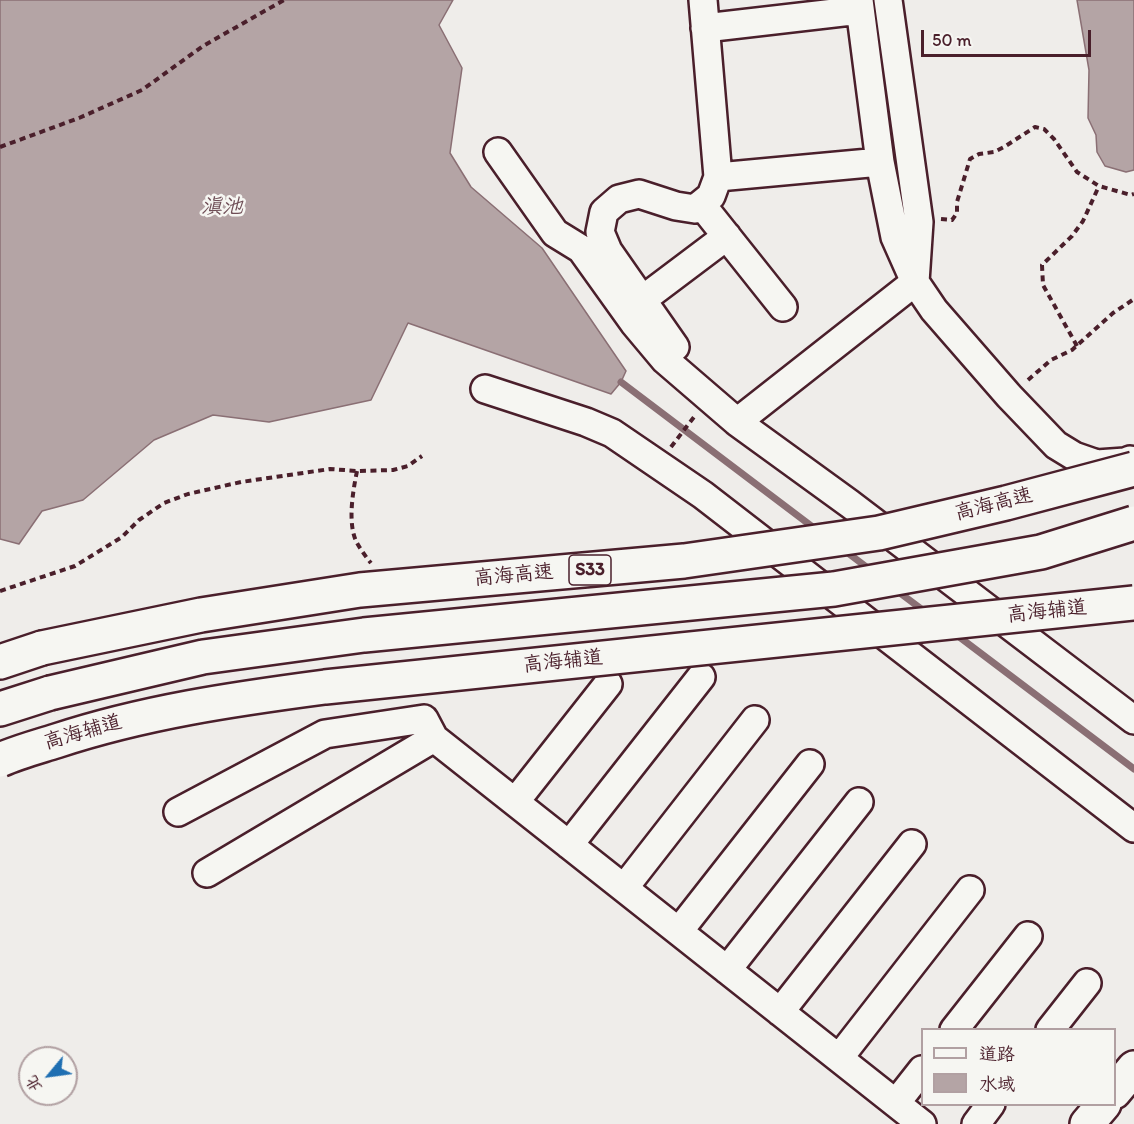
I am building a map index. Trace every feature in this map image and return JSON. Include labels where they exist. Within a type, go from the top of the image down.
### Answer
[{"type":"main road","name":"高海高速","points":[[0,662],[42,648],[201,615],[360,590],[684,561],[879,533],[1006,504],[1134,469]]},
{"type":"main road","name":"S33","points":[[0,709],[50,693],[202,657],[364,635],[834,589],[1041,552],[1134,523]]},
{"type":"main road","name":"高海辅道","points":[[0,760],[80,733],[156,713],[223,701],[325,687],[1134,603]]},
{"type":"main road","points":[[1116,1090],[1134,1068]]},
{"type":"main road","points":[[1088,1124],[1102,1106]]},
{"type":"street","points":[[675,346],[608,251],[600,232],[604,212],[619,199],[639,194],[676,206],[695,208],[711,196],[718,177],[703,0]]},
{"type":"street","points":[[737,422],[915,282],[918,222],[888,0]]},
{"type":"street","points":[[705,28],[859,5],[880,162],[896,237],[915,282],[934,310],[1009,396],[1056,445],[1074,456],[1097,464],[1125,462],[1134,458]]},
{"type":"street","points":[[498,152],[555,233],[581,249],[634,323],[665,360],[737,422],[850,504],[1134,720]]},
{"type":"street","points":[[718,177],[880,162]]},
{"type":"street","points":[[701,204],[783,308]]},
{"type":"street","points":[[642,300],[727,236]]},
{"type":"street","points":[[485,389],[612,433],[703,495],[1134,828]]},
{"type":"street","points":[[569,845],[701,677]]},
{"type":"street","points":[[515,802],[608,684]]},
{"type":"street","points":[[178,812],[325,734],[424,719],[434,738],[922,1124]]},
{"type":"street","points":[[624,888],[755,720]]},
{"type":"street","points":[[207,873],[434,738]]},
{"type":"street","points":[[679,932],[810,764]]},
{"type":"street","points":[[727,970],[859,802]]},
{"type":"street","points":[[780,1012],[912,844]]},
{"type":"street","points":[[839,1058],[970,890]]},
{"type":"street","points":[[955,1028],[1028,936]]},
{"type":"street","points":[[1051,1028],[1087,983]]},
{"type":"street","points":[[896,1103],[921,1071]]},
{"type":"street","points":[[976,1124],[990,1106]]},
{"type":"path","points":[[0,147],[79,118],[142,90],[203,46],[284,0]]},
{"type":"path","points":[[918,222],[952,220],[957,213],[957,202],[970,159],[979,154],[994,152],[1035,127],[1044,129],[1054,139],[1077,172],[1099,186],[1134,194]]},
{"type":"path","points":[[1077,346],[1043,285],[1042,265],[1072,236],[1083,221],[1099,186]]},
{"type":"path","points":[[1009,396],[1051,360],[1072,350],[1113,313],[1134,299]]},
{"type":"path","points":[[658,465],[709,398]]},
{"type":"path","points":[[0,591],[75,566],[122,537],[140,520],[164,503],[188,494],[242,482],[330,469],[393,470],[408,466],[422,456]]},
{"type":"water","name":"滇池","points":[[0,0],[453,0],[439,25],[462,68],[450,153],[471,187],[542,248],[626,371],[621,382],[611,394],[408,323],[371,400],[269,422],[213,415],[154,440],[83,500],[42,511],[19,544],[0,539]]},
{"type":"water","points":[[1077,0],[1134,0],[1134,170],[1126,172],[1105,166],[1097,152],[1096,135],[1088,118],[1089,70]]},
{"type":"waterway","points":[[621,382],[818,531]]},
{"type":"waterway","points":[[844,550],[873,572]]},
{"type":"waterway","points":[[896,590],[928,614]]},
{"type":"waterway","points":[[954,633],[1134,769]]}]
